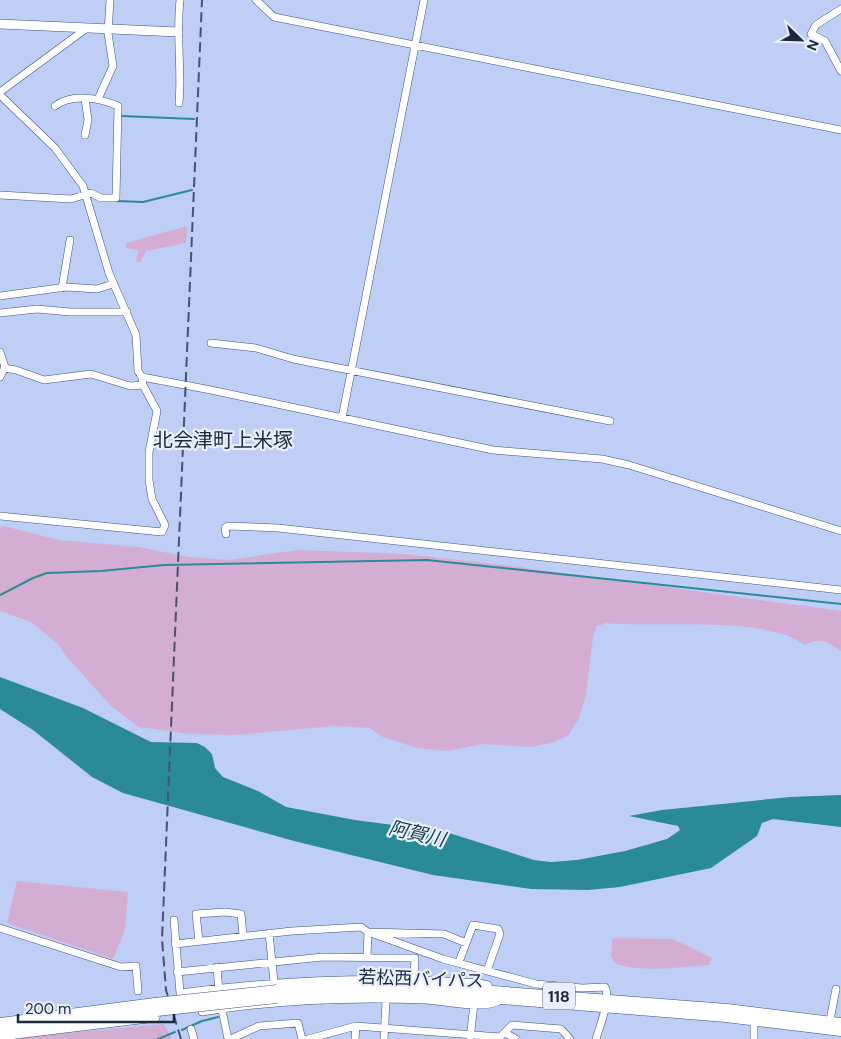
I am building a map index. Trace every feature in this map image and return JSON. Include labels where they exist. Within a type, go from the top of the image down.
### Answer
[{"type":"highway","name":"若松西バイパス","points":[[0,1032],[156,1007],[273,991],[311,987],[401,984],[490,991],[841,1031]]},
{"type":"highway","name":"若松西バイパス","points":[[273,991],[317,994],[389,993],[727,1009],[830,1020],[841,1023]]},
{"type":"highway","name":"若松西バイパス","points":[[0,1021],[156,1007]]},
{"type":"main road","points":[[0,24],[178,32]]},
{"type":"street","points":[[98,99],[113,66],[108,29],[110,0]]},
{"type":"street","points":[[179,103],[181,84],[178,32],[180,0]]},
{"type":"street","points":[[256,0],[274,17],[841,130]]},
{"type":"street","points":[[342,418],[424,0]]},
{"type":"street","points":[[841,9],[816,25],[812,34],[825,41],[841,71]]},
{"type":"street","points":[[0,516],[162,532],[165,525],[152,499],[148,467],[157,412],[138,371],[136,336],[113,284],[86,194],[79,178],[55,148],[0,93],[87,28]]},
{"type":"street","points":[[0,195],[71,199],[86,194],[116,198],[119,108],[98,99],[63,99],[55,106]]},
{"type":"street","points":[[85,99],[88,120],[85,135]]},
{"type":"street","points":[[62,288],[70,240]]},
{"type":"street","points":[[0,296],[62,288],[92,290],[113,284]]},
{"type":"street","points":[[0,313],[37,309],[70,312],[127,312]]},
{"type":"street","points":[[211,343],[256,348],[351,370],[610,421]]},
{"type":"street","points":[[0,352],[4,368],[0,378]]},
{"type":"street","points":[[4,368],[44,380],[91,374],[130,386],[142,381],[342,418],[493,450],[602,459],[629,465],[841,531]]},
{"type":"street","points":[[226,534],[225,528],[228,526],[278,528],[841,590]]},
{"type":"street","points":[[199,941],[196,914],[225,912],[241,914],[243,936]]},
{"type":"street","points":[[174,920],[180,993],[219,988],[474,1004],[494,1003],[503,999]]},
{"type":"street","points":[[458,962],[473,925],[498,929],[500,934],[486,970]]},
{"type":"street","points":[[175,944],[269,933],[356,926],[417,950],[536,984],[582,988],[600,986],[607,990],[596,1039]]},
{"type":"street","points":[[0,928],[121,967],[136,966],[138,991]]},
{"type":"street","points":[[368,932],[444,934],[466,943]]},
{"type":"street","points":[[367,957],[368,932]]},
{"type":"street","points":[[269,933],[273,991]]},
{"type":"street","points":[[414,978],[417,950]]},
{"type":"street","points":[[178,972],[323,957],[415,958]]},
{"type":"street","points":[[216,967],[222,1009],[229,1039],[259,1026],[298,1024],[302,1039]]},
{"type":"street","points":[[202,1012],[222,1009],[273,991],[414,978],[479,983],[488,985],[490,991]]},
{"type":"street","points":[[830,1020],[836,989]]},
{"type":"street","points":[[0,1021],[154,999],[158,1002],[156,1018],[0,1037]]},
{"type":"street","points":[[384,1039],[386,1001]]},
{"type":"street","points":[[470,1037],[474,1004]]},
{"type":"street","points":[[754,1020],[754,1039]]},
{"type":"street","points":[[308,1039],[356,1026],[470,1037],[500,1037],[512,1025],[561,1029],[570,1039]]},
{"type":"street","points":[[355,1039],[356,1026]]},
{"type":"street","points":[[191,1029],[194,1039]]},
{"type":"street","points":[[505,1033],[516,1039]]},
{"type":"shaded area","points":[[187,226],[186,243],[146,251],[141,262],[136,262],[138,250],[126,248],[126,243]]},
{"type":"shaded area","points":[[4,526],[59,540],[138,547],[189,557],[228,560],[298,550],[406,554],[520,567],[841,611],[841,651],[832,645],[820,641],[805,645],[787,636],[738,626],[607,623],[597,626],[593,637],[586,695],[579,718],[568,736],[551,743],[531,747],[483,744],[448,751],[417,748],[383,737],[370,728],[334,726],[236,735],[190,734],[139,727],[111,706],[65,655],[58,644],[31,622],[0,611],[0,527]]},
{"type":"shaded area","points":[[17,881],[128,892],[125,929],[113,959],[7,923]]},
{"type":"shaded area","points":[[614,938],[673,939],[712,958],[709,965],[662,969],[627,967],[616,964],[611,957],[612,940]]},
{"type":"shaded area","points":[[164,1024],[172,1039],[1,1039]]},
{"type":"water","name":"阿賀川","points":[[0,677],[83,708],[151,742],[197,743],[205,747],[212,754],[215,768],[223,777],[258,791],[286,807],[355,820],[446,832],[534,860],[551,862],[577,860],[625,851],[667,839],[680,830],[678,826],[629,816],[662,810],[790,797],[841,795],[841,827],[773,819],[762,823],[757,836],[711,868],[620,887],[588,890],[531,889],[433,875],[294,841],[123,793],[92,777],[33,730],[0,709]]},
{"type":"waterway","points":[[122,116],[194,119]]},
{"type":"waterway","points":[[116,201],[143,202],[192,190]]},
{"type":"waterway","points":[[0,595],[47,573],[101,571],[164,565],[427,560],[841,604]]},
{"type":"waterway","points":[[182,1030],[202,1021],[218,1017]]},
{"type":"waterway","points":[[158,1039],[175,1032]]},
{"type":"railway","points":[[181,1039],[166,990],[162,939],[202,0]]},
{"type":"district","name":"北会津町上米塚","points":[[223,440]]}]
